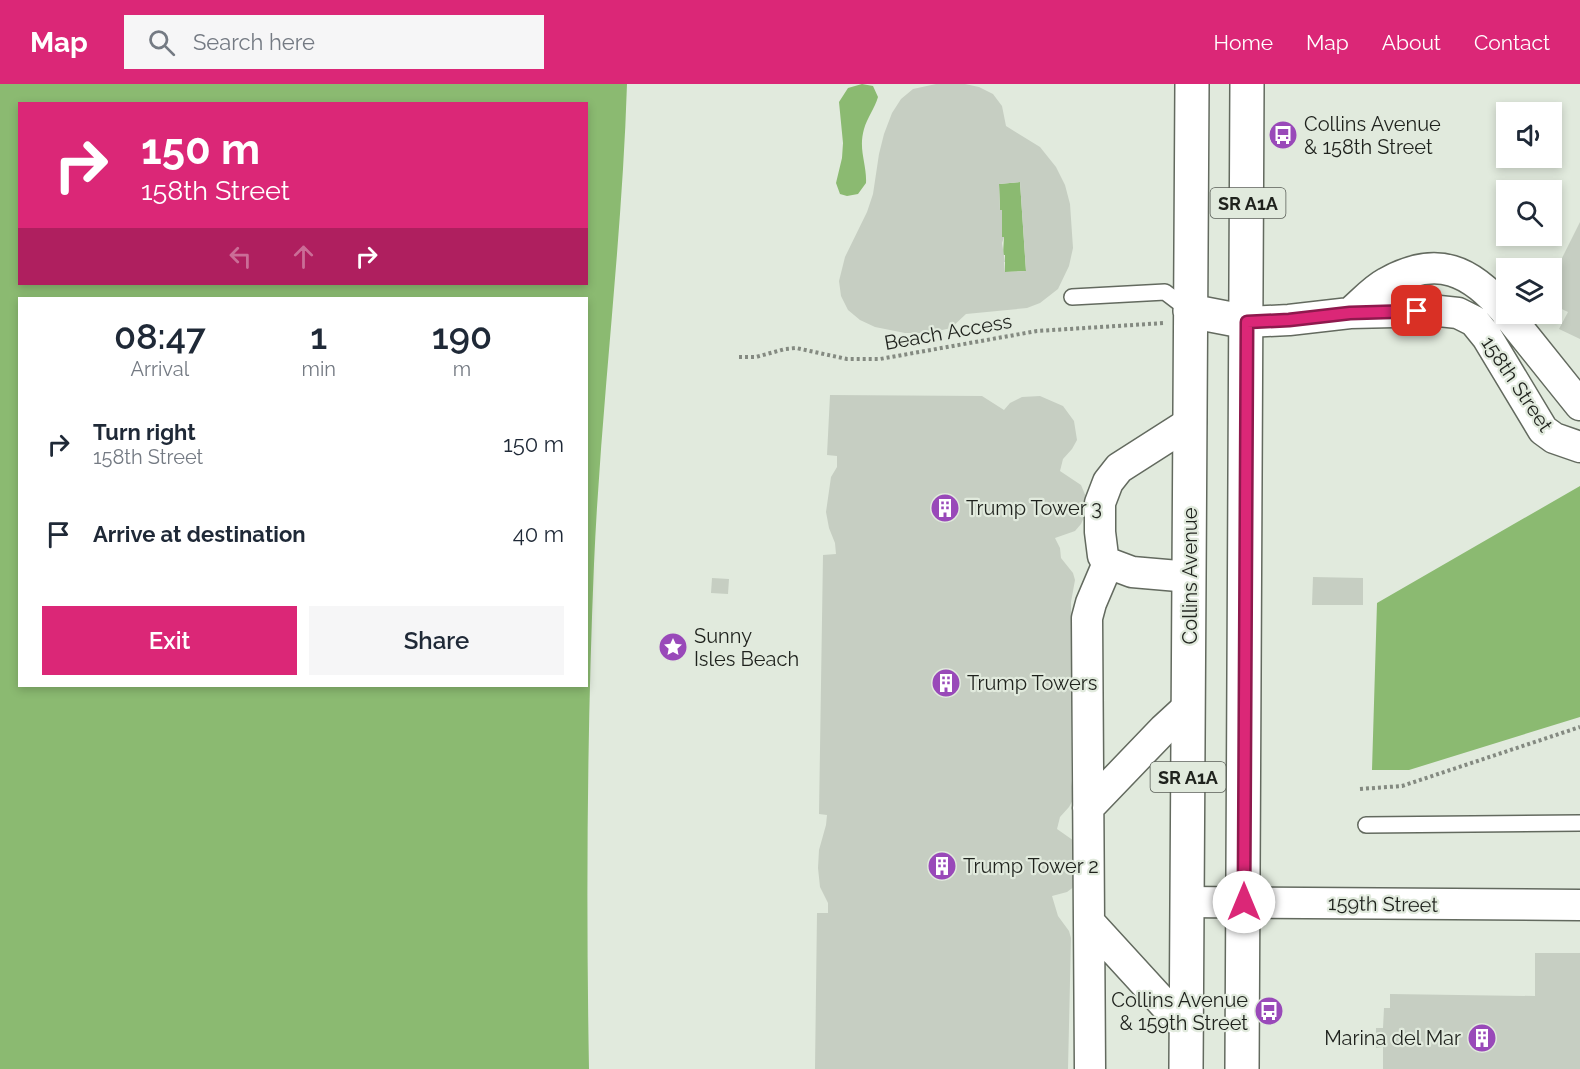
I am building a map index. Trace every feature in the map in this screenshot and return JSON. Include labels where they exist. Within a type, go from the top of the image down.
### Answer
[{"type":"main road","name":"Collins Avenue","points":[[1186,1069],[1191,422],[1177,317],[1192,84]]},
{"type":"main road","name":"SR A1A","points":[[1242,1069],[1247,84]]},
{"type":"main road","points":[[1177,317],[1247,322]]},
{"type":"street","name":"158th Street","points":[[1350,313],[1384,284],[1410,272],[1426,268],[1446,269],[1466,276],[1496,300]]},
{"type":"street","name":"158th Street","points":[[1247,322],[1350,313],[1439,310],[1458,313],[1474,321],[1494,347],[1543,430],[1554,438],[1580,447]]},
{"type":"street","name":"158th Street","points":[[1515,324],[1580,405]]},
{"type":"street","points":[[1190,577],[1132,572],[1108,564],[1103,556],[1100,503],[1108,482],[1119,468],[1191,422]]},
{"type":"street","points":[[1090,1069],[1088,618],[1091,603],[1108,564]]},
{"type":"street","points":[[1088,808],[1189,706]]},
{"type":"street","name":"159th Street","points":[[1187,902],[1580,905]]},
{"type":"street","points":[[1089,922],[1186,1028]]},
{"type":"lane","points":[[1072,297],[1165,292],[1177,317]]},
{"type":"lane","points":[[1366,825],[1580,824]]},
{"type":"path","name":"Beach Access","points":[[739,357],[756,357],[785,348],[796,348],[847,359],[880,359],[1037,332],[1177,317]]},
{"type":"path","points":[[1360,789],[1402,786],[1580,727]]},
{"type":"shaded area","points":[[0,84],[627,84],[621,204],[601,444],[594,564],[588,816],[589,1069],[0,1069]]},
{"type":"shaded area","points":[[862,84],[873,86],[878,97],[862,137],[866,183],[858,194],[847,196],[840,194],[836,183],[843,143],[839,102],[848,88]]},
{"type":"shaded area","points":[[1020,182],[1026,271],[1005,272],[999,184]]},
{"type":"shaded area","points":[[1580,486],[1580,717],[1409,770],[1372,770],[1377,603]]},
{"type":"building","points":[[936,84],[965,84],[979,87],[993,94],[1002,106],[1006,126],[1040,147],[1056,167],[1065,185],[1070,204],[1073,248],[1069,266],[1058,289],[1040,303],[1027,308],[966,314],[951,328],[929,333],[905,333],[875,327],[860,320],[848,310],[841,296],[839,281],[845,257],[867,212],[873,194],[879,154],[892,113],[901,99],[913,89]],"holes":[[[1020,182],[1026,271],[1005,272],[999,184]]]},
{"type":"building","points":[[1580,222],[1580,339],[1559,329],[1568,312],[1562,309],[1562,258]]},
{"type":"building","name":"Trump Towers","points":[[830,395],[982,396],[1004,410],[1010,403],[1022,397],[1040,396],[1063,406],[1074,421],[1077,440],[1063,459],[1060,471],[1081,485],[1087,499],[1086,513],[1075,531],[1055,538],[1060,548],[1061,558],[1073,573],[1075,580],[1071,602],[1071,781],[1074,798],[1060,817],[1057,829],[1077,843],[1075,886],[1067,892],[1052,896],[1058,916],[1069,931],[1071,938],[1068,1069],[815,1069],[817,913],[828,913],[828,903],[820,887],[818,868],[819,850],[827,815],[819,814],[823,555],[836,554],[826,512],[831,477],[837,467],[837,456],[827,455]]},
{"type":"building","points":[[1313,577],[1363,578],[1363,605],[1312,605]]},
{"type":"building","points":[[712,578],[729,579],[728,594],[711,593]]},
{"type":"building","name":"Marina del Mar","points":[[1535,953],[1580,953],[1580,1069],[1383,1069],[1383,1047],[1376,1048],[1376,1028],[1383,1028],[1384,1008],[1390,1008],[1390,994],[1535,996]]},
{"type":"place","name":"Collins Avenue & 158th Street","points":[[1283,135]]},
{"type":"place","name":"Trump Tower 3","points":[[945,508]]},
{"type":"place","name":"Sunny Isles Beach","points":[[673,647]]},
{"type":"place","name":"Trump Towers","points":[[946,683]]},
{"type":"place","name":"Trump Tower 2","points":[[942,866]]},
{"type":"place","name":"Collins Avenue & 159th Street","points":[[1269,1011]]},
{"type":"place","name":"Marina del Mar","points":[[1482,1038]]},
{"type":"route","points":[[1244,902],[1247,322],[1350,313],[1417,311]]}]
